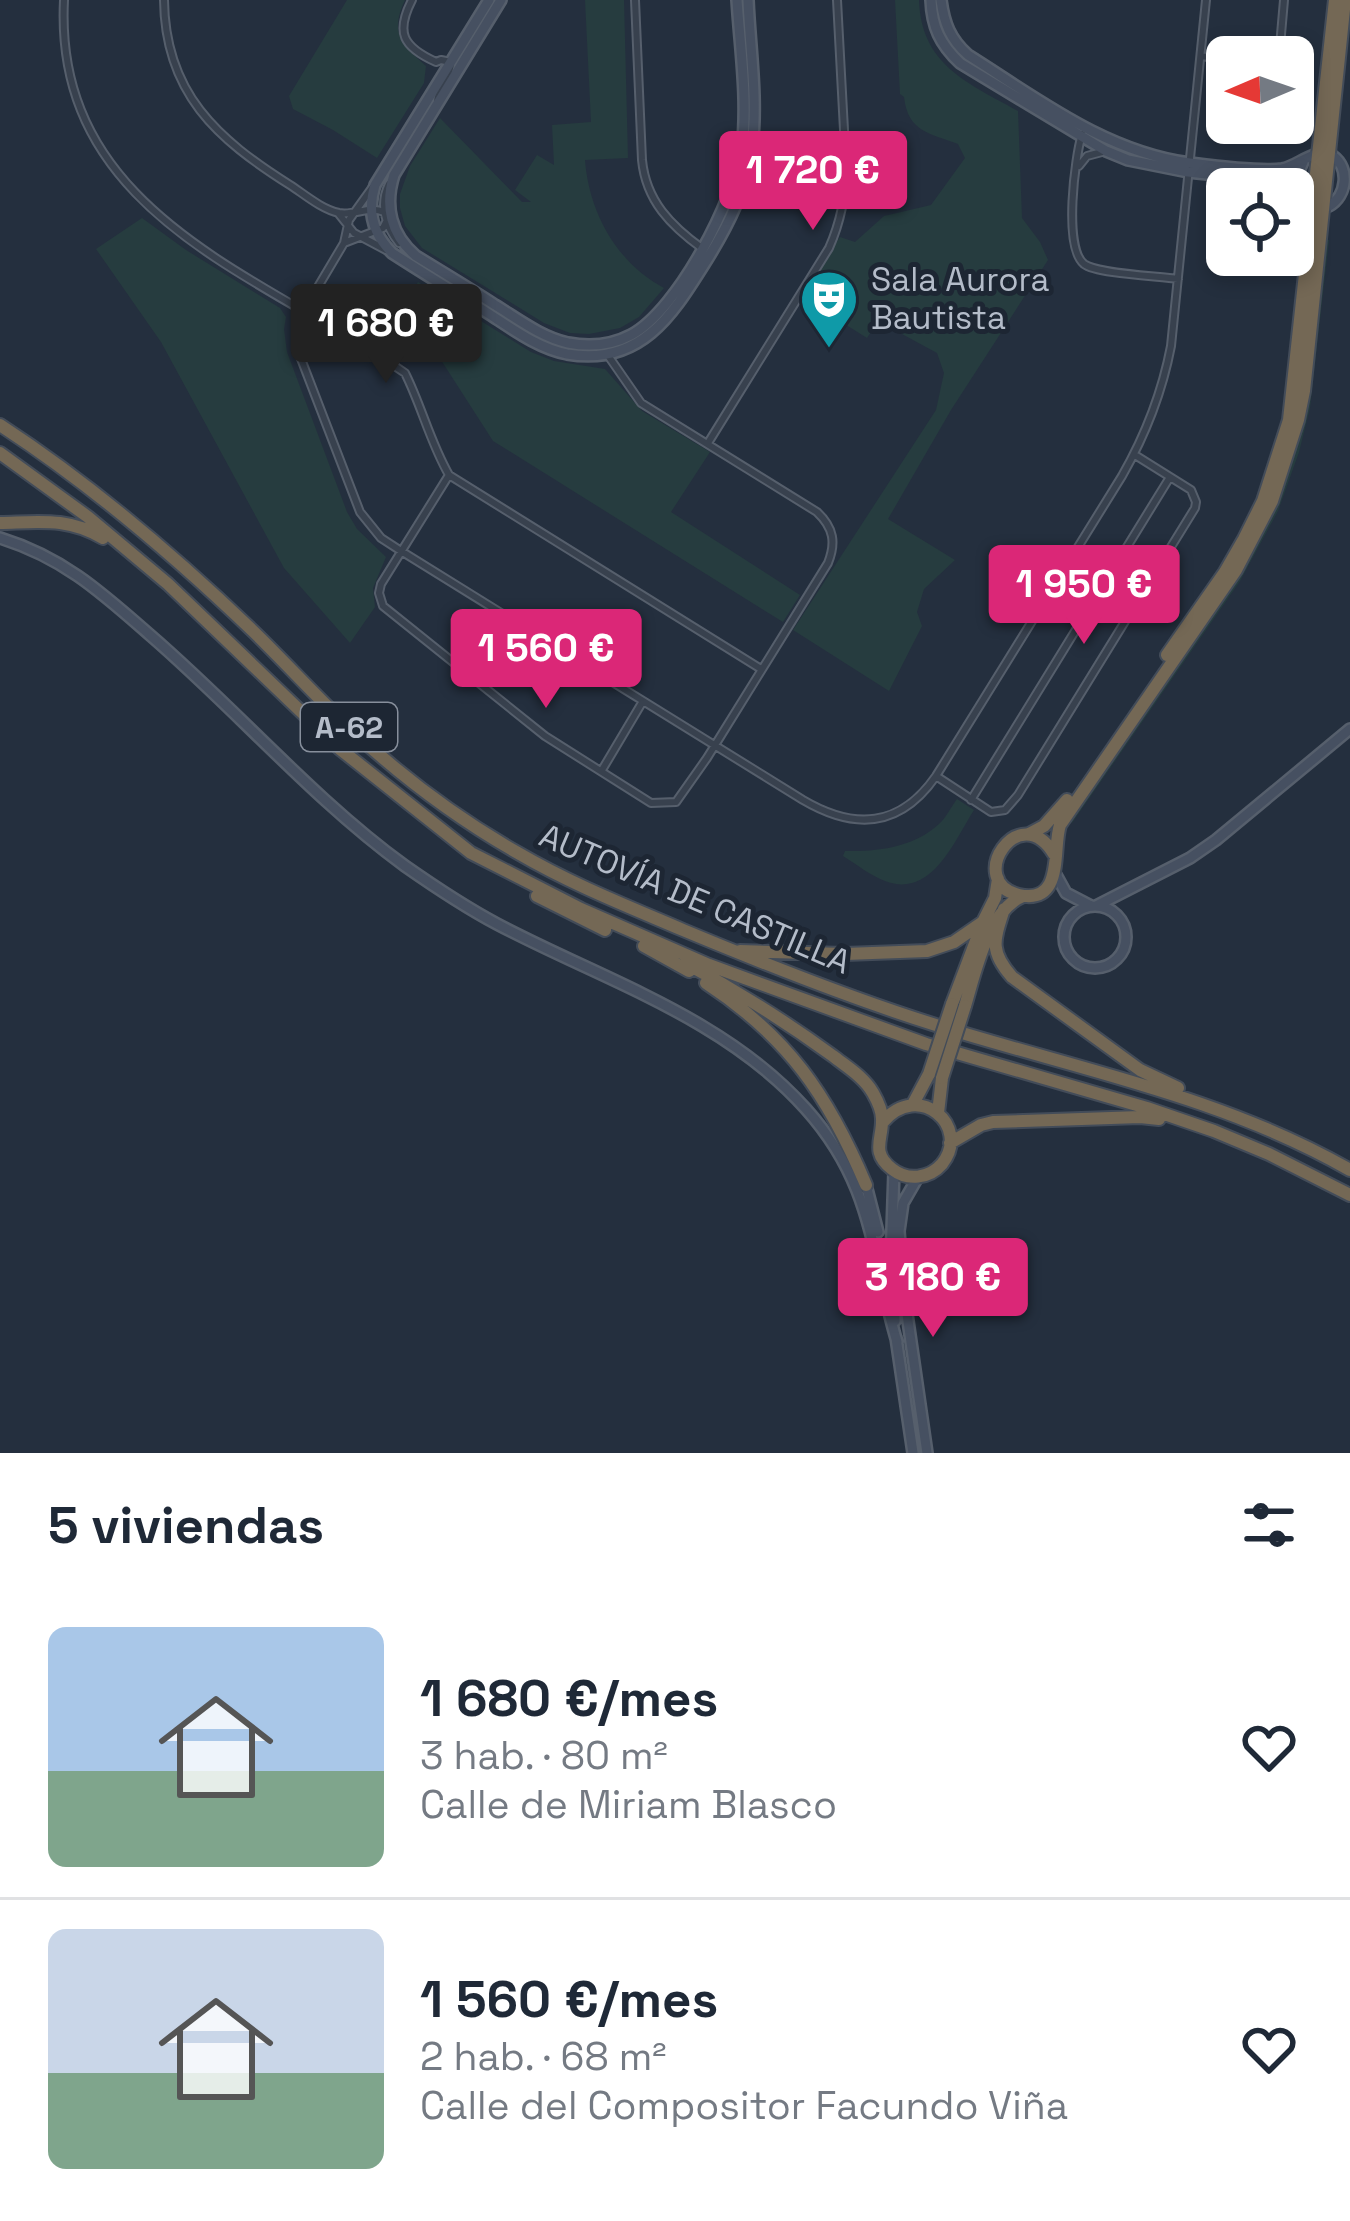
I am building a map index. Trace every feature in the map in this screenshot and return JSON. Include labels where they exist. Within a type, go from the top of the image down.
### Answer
[{"type":"highway","points":[[1314,157],[1321,133],[1335,0]]},
{"type":"highway","points":[[958,1005],[1004,909],[1011,901],[1048,886],[1055,873],[1057,835],[1065,817],[1224,589],[1272,501],[1304,391],[1318,207],[1314,157],[1345,0]]},
{"type":"highway","points":[[913,1104],[935,1076],[983,922],[995,898],[996,860],[1004,844],[1044,826],[1058,813],[1225,572],[1263,501],[1289,420],[1318,207]]},
{"type":"highway","name":"AUTOVÍA DE CASTILLA","points":[[4,426],[164,550],[358,736],[452,812],[518,854],[591,891],[786,973],[937,1025],[1230,1114],[1350,1170]]},
{"type":"highway","name":"AUTOVÍA DE CASTILLA","points":[[0,453],[168,584],[340,748],[471,853],[644,938],[811,1004],[926,1044],[1218,1132],[1350,1195]]},
{"type":"highway","points":[[0,523],[63,521],[85,528],[168,584]]},
{"type":"highway","points":[[1028,835],[1044,841],[1054,854]]},
{"type":"highway","points":[[471,853],[574,916],[721,982],[807,1037],[865,1081],[883,1122]]},
{"type":"highway","points":[[998,878],[1022,896]]},
{"type":"highway","points":[[1004,909],[995,950],[1012,977],[1140,1070],[1230,1114]]},
{"type":"highway","points":[[733,951],[927,951],[954,942],[983,922]]},
{"type":"highway","points":[[644,946],[723,994],[794,1058],[827,1102],[866,1185]]},
{"type":"highway","points":[[935,1076],[938,1113]]},
{"type":"highway","points":[[913,1104],[938,1113],[950,1132],[944,1162],[918,1177],[894,1171],[880,1154],[883,1122],[901,1106],[913,1104]]},
{"type":"highway","points":[[950,1143],[981,1125],[1017,1120],[1140,1117],[1218,1132]]},
{"type":"street","points":[[64,0],[66,45],[76,95],[105,158],[158,217],[405,374],[449,475],[761,670]]},
{"type":"street","points":[[164,0],[164,26],[183,83],[197,108],[228,143],[338,213],[354,233],[537,344],[568,354],[607,354],[662,326],[677,308],[706,251],[742,150],[737,0]]},
{"type":"street","points":[[412,0],[403,16],[403,35],[412,49],[447,67]]},
{"type":"street","points":[[489,0],[354,213],[344,243],[303,312],[297,332],[298,351],[353,497],[368,525],[401,551],[826,814],[857,821],[884,817],[925,792],[1149,425],[1171,346],[1206,0]]},
{"type":"street","points":[[344,243],[383,228],[394,175],[437,103],[447,67],[501,0]]},
{"type":"street","points":[[634,0],[646,184],[669,222],[706,251]]},
{"type":"street","points":[[338,213],[370,208],[388,219],[409,250],[535,330],[566,342],[598,345],[632,334],[652,321],[727,228],[748,174],[753,103],[748,0]]},
{"type":"street","points":[[708,442],[829,248],[841,221],[846,167],[837,0]]},
{"type":"street","points":[[932,0],[934,25],[947,51],[960,63],[1106,152],[1147,166],[1189,168],[1277,170],[1314,157],[1342,163],[1348,183],[1342,197],[1314,204]]},
{"type":"street","points":[[941,0],[946,26],[956,44],[1082,137],[1206,171]]},
{"type":"street","points":[[1281,36],[1284,0]]},
{"type":"street","points":[[1201,56],[1206,57]]},
{"type":"street","points":[[1082,137],[1071,233],[1085,265],[1178,278]]},
{"type":"street","points":[[1077,170],[1087,156],[1106,152]]},
{"type":"street","points":[[1304,168],[1314,157]]},
{"type":"street","points":[[375,184],[370,208],[376,231],[392,253]]},
{"type":"street","points":[[449,475],[380,584],[383,606],[521,719],[651,803],[676,802],[827,563],[833,535],[817,512],[641,403],[598,345]]},
{"type":"street","points":[[620,374],[628,347]]},
{"type":"street","points":[[936,776],[991,812],[1009,808],[1173,543],[1196,502],[1191,490],[1135,454]]},
{"type":"street","points":[[971,800],[1169,477]]},
{"type":"street","points":[[0,538],[31,547],[69,567],[106,595],[350,822],[404,865],[498,925],[671,1009],[770,1072],[822,1127],[859,1188],[897,1342]]},
{"type":"street","points":[[601,771],[643,701]]},
{"type":"street","points":[[1124,891],[1119,904],[1126,933],[1123,952],[1110,964],[1092,968],[1075,961],[1067,951],[1064,932],[1072,916],[1190,858],[1350,730]]},
{"type":"street","points":[[1055,873],[1072,916]]},
{"type":"street","points":[[1042,891],[1066,893],[1119,916]]},
{"type":"street","points":[[894,1171],[894,1312],[913,1453]]},
{"type":"street","points":[[918,1177],[903,1202],[899,1231],[926,1453]]},
{"type":"street","points":[[866,1185],[894,1312]]},
{"type":"green space","points":[[347,0],[405,0],[398,22],[400,38],[426,66],[424,83],[377,158],[293,109],[289,96]]},
{"type":"green space","points":[[585,0],[624,0],[628,158],[585,160],[592,199],[619,250],[664,288],[639,317],[620,328],[589,334],[544,323],[422,248],[405,226],[400,208],[410,166],[440,118],[522,202],[531,202],[515,190],[537,155],[554,165],[552,125],[591,122]]},
{"type":"green space","points":[[895,0],[919,0],[928,41],[938,56],[965,81],[1018,111],[1022,218],[1048,260],[951,410],[888,519],[955,560],[924,589],[917,612],[922,626],[889,691],[793,630],[936,410],[944,373],[937,353],[878,321],[867,338],[800,296],[840,237],[855,242],[884,216],[931,205],[965,158],[958,144],[922,130],[906,109],[900,94]]},
{"type":"green space","points":[[142,218],[280,308],[286,317],[287,352],[347,512],[386,557],[373,588],[375,607],[350,643],[284,568],[161,342],[96,249]]},
{"type":"green space","points":[[1324,239],[1329,240],[1310,408],[1278,511],[1240,581],[1072,823],[1068,820],[1259,538]]},
{"type":"green space","points":[[418,282],[531,352],[554,361],[605,369],[642,411],[710,452],[671,512],[800,595],[783,622],[493,441],[405,304]]},
{"type":"green space","points":[[957,799],[974,810],[940,864],[916,882],[885,881],[843,856],[845,851],[883,849],[918,838],[942,822]]},
{"type":"place","name":"Sala Aurora Bautista","points":[[829,350]]}]
